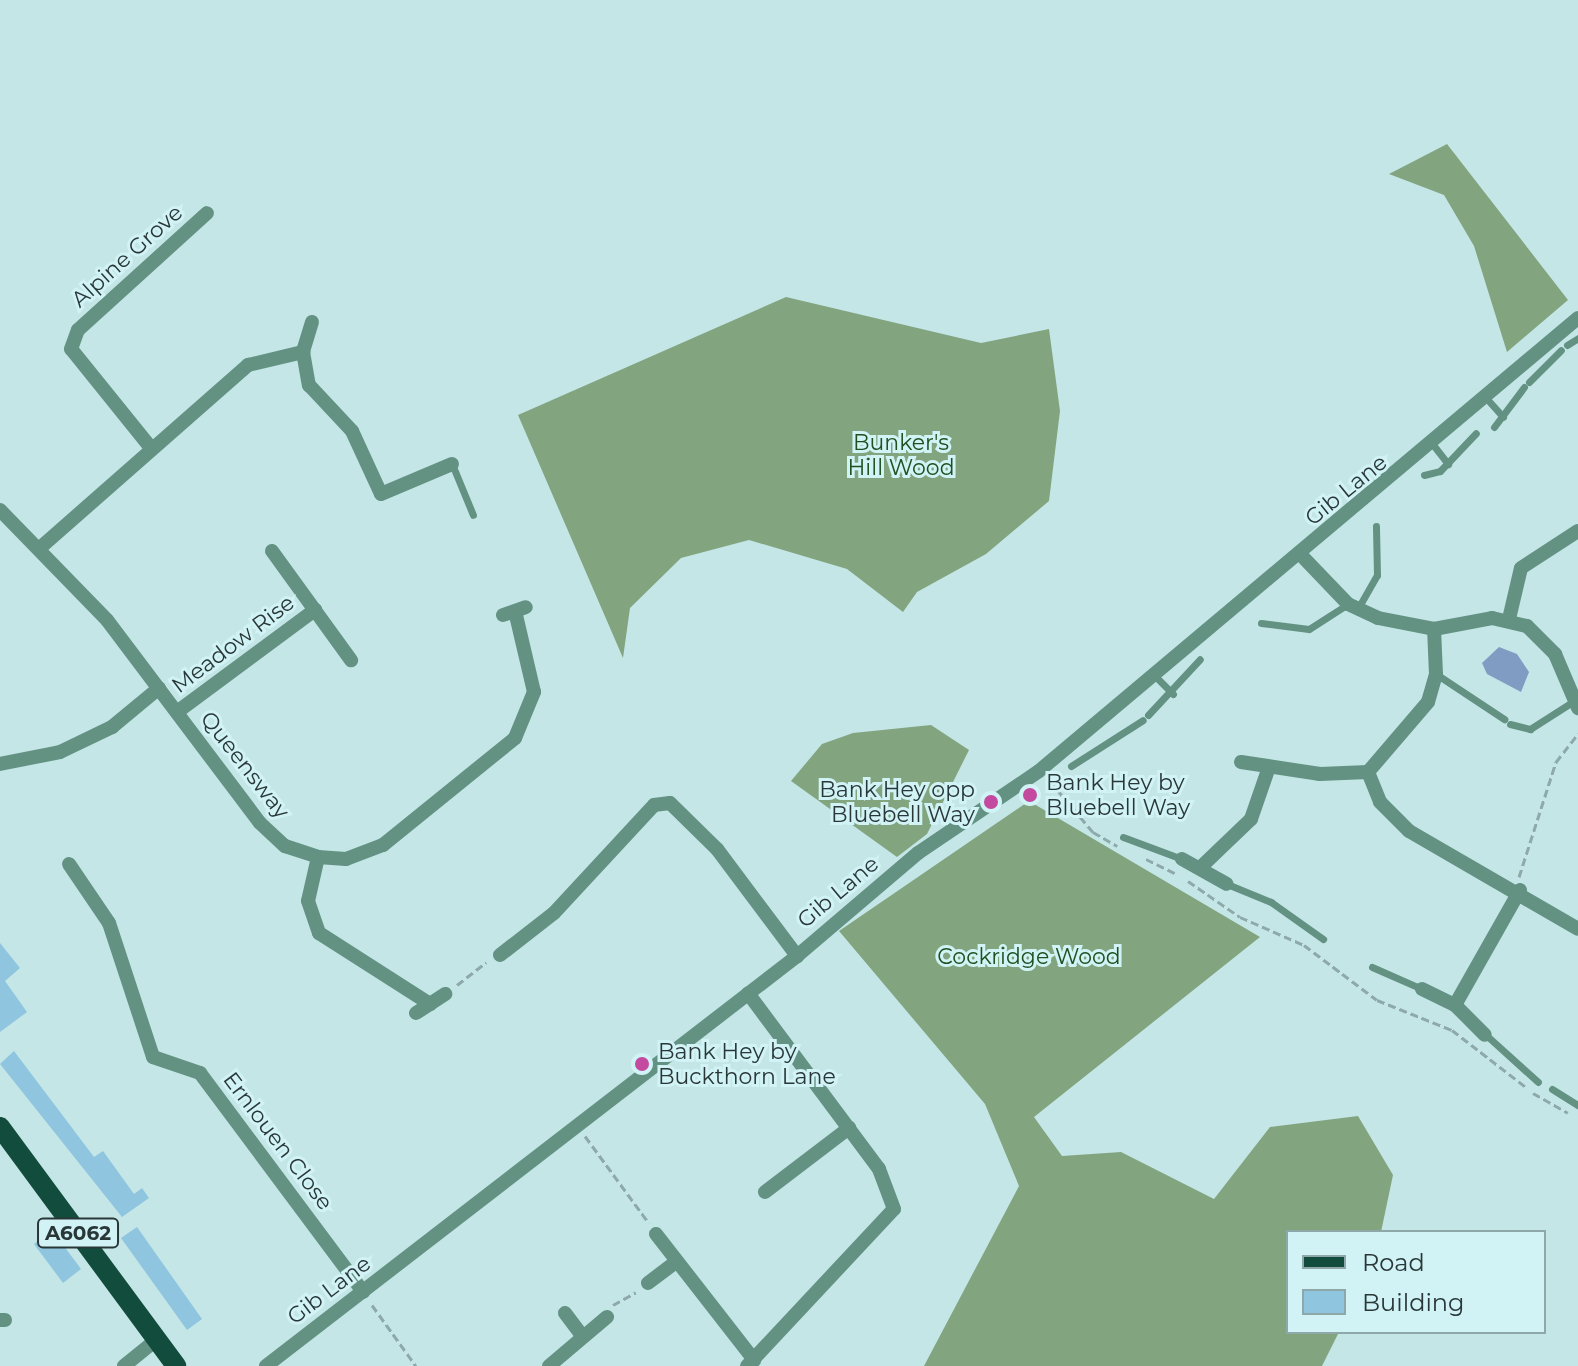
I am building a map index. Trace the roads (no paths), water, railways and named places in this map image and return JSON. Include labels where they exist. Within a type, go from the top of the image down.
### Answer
[{"type":"main road","name":"A6062","points":[[0,1127],[176,1366]]},
{"type":"street","name":"Alpine Grove","points":[[151,448],[71,349],[78,330],[207,213]]},
{"type":"street","name":"Gib Lane","points":[[266,1366],[797,956],[918,853],[1039,771],[1434,446],[1578,318]]},
{"type":"street","points":[[312,322],[303,352],[309,385],[352,431],[381,494],[452,464]]},
{"type":"street","points":[[41,547],[248,365],[303,352]]},
{"type":"street","name":"Queensway","points":[[0,510],[41,547],[159,688],[274,838],[318,857],[346,859],[383,845],[515,738],[534,692],[515,611]]},
{"type":"street","points":[[1509,619],[1521,568],[1578,531]]},
{"type":"street","name":"Meadow Rise","points":[[272,551],[351,660]]},
{"type":"street","points":[[1301,555],[1352,607],[1434,629],[1509,619],[1555,654],[1576,704]]},
{"type":"street","name":"Meadow Rise","points":[[177,712],[315,610]]},
{"type":"street","points":[[1368,772],[1428,702],[1436,674],[1434,629]]},
{"type":"street","points":[[0,764],[60,752],[112,727],[159,688]]},
{"type":"street","points":[[1241,762],[1269,767],[1368,772]]},
{"type":"street","points":[[1202,866],[1251,819],[1269,767]]},
{"type":"street","points":[[1368,772],[1380,802],[1409,831],[1518,889],[1578,929]]},
{"type":"street","points":[[500,955],[554,913],[654,805],[670,803],[717,849],[797,956]]},
{"type":"street","points":[[318,857],[308,901],[319,933],[430,1004]]},
{"type":"street","points":[[1182,859],[1202,866],[1227,884]]},
{"type":"street","name":"Ernlouen Close","points":[[69,864],[109,923],[153,1057],[200,1073],[363,1292]]},
{"type":"street","points":[[1455,1005],[1518,889]]},
{"type":"street","points":[[1422,989],[1455,1005],[1485,1035]]},
{"type":"street","points":[[656,1234],[750,1363],[894,1209],[892,1191],[748,993]]},
{"type":"street","points":[[416,1013],[445,994]]},
{"type":"street","points":[[765,1192],[849,1128]]},
{"type":"street","points":[[648,1283],[676,1262]]},
{"type":"street","points":[[565,1313],[580,1333]]},
{"type":"street","points":[[549,1366],[580,1333],[607,1317]]},
{"type":"street","points":[[124,1366],[156,1340]]},
{"type":"lane","points":[[1494,427],[1526,384],[1564,347],[1578,338]]},
{"type":"lane","points":[[1534,356],[1545,368]]},
{"type":"lane","points":[[1487,399],[1503,417]]},
{"type":"lane","points":[[1424,475],[1448,464],[1476,433]]},
{"type":"lane","points":[[1434,446],[1448,464]]},
{"type":"lane","points":[[452,464],[473,515]]},
{"type":"lane","points":[[1261,623],[1309,629],[1352,607],[1377,575],[1376,526]]},
{"type":"lane","points":[[1071,766],[1119,732],[1145,718],[1173,694],[1200,659]]},
{"type":"lane","points":[[1436,674],[1507,721],[1530,729],[1576,704]]},
{"type":"lane","points":[[1156,677],[1173,694]]},
{"type":"lane","points":[[1107,716],[1119,732]]},
{"type":"lane","points":[[1123,837],[1182,859]]},
{"type":"lane","points":[[1227,884],[1271,902],[1323,939]]},
{"type":"lane","points":[[1372,967],[1422,989]]},
{"type":"lane","points":[[1485,1035],[1538,1082]]},
{"type":"lane","points":[[1552,1089],[1578,1105]]},
{"type":"water","points":[[1499,647],[1517,654],[1529,672],[1521,692],[1487,674],[1482,663]]},
{"type":"place","name":"Bank Hey by Bluebell Way","points":[[1030,795]]},
{"type":"place","name":"Bank Hey opp Bluebell Way","points":[[991,802]]},
{"type":"place","name":"Bank Hey by Buckthorn Lane","points":[[642,1064]]},
{"type":"park label","name":"Bunker's Hill Wood","points":[[901,454]]},
{"type":"park label","name":"Cockridge Wood","points":[[1029,957]]}]
